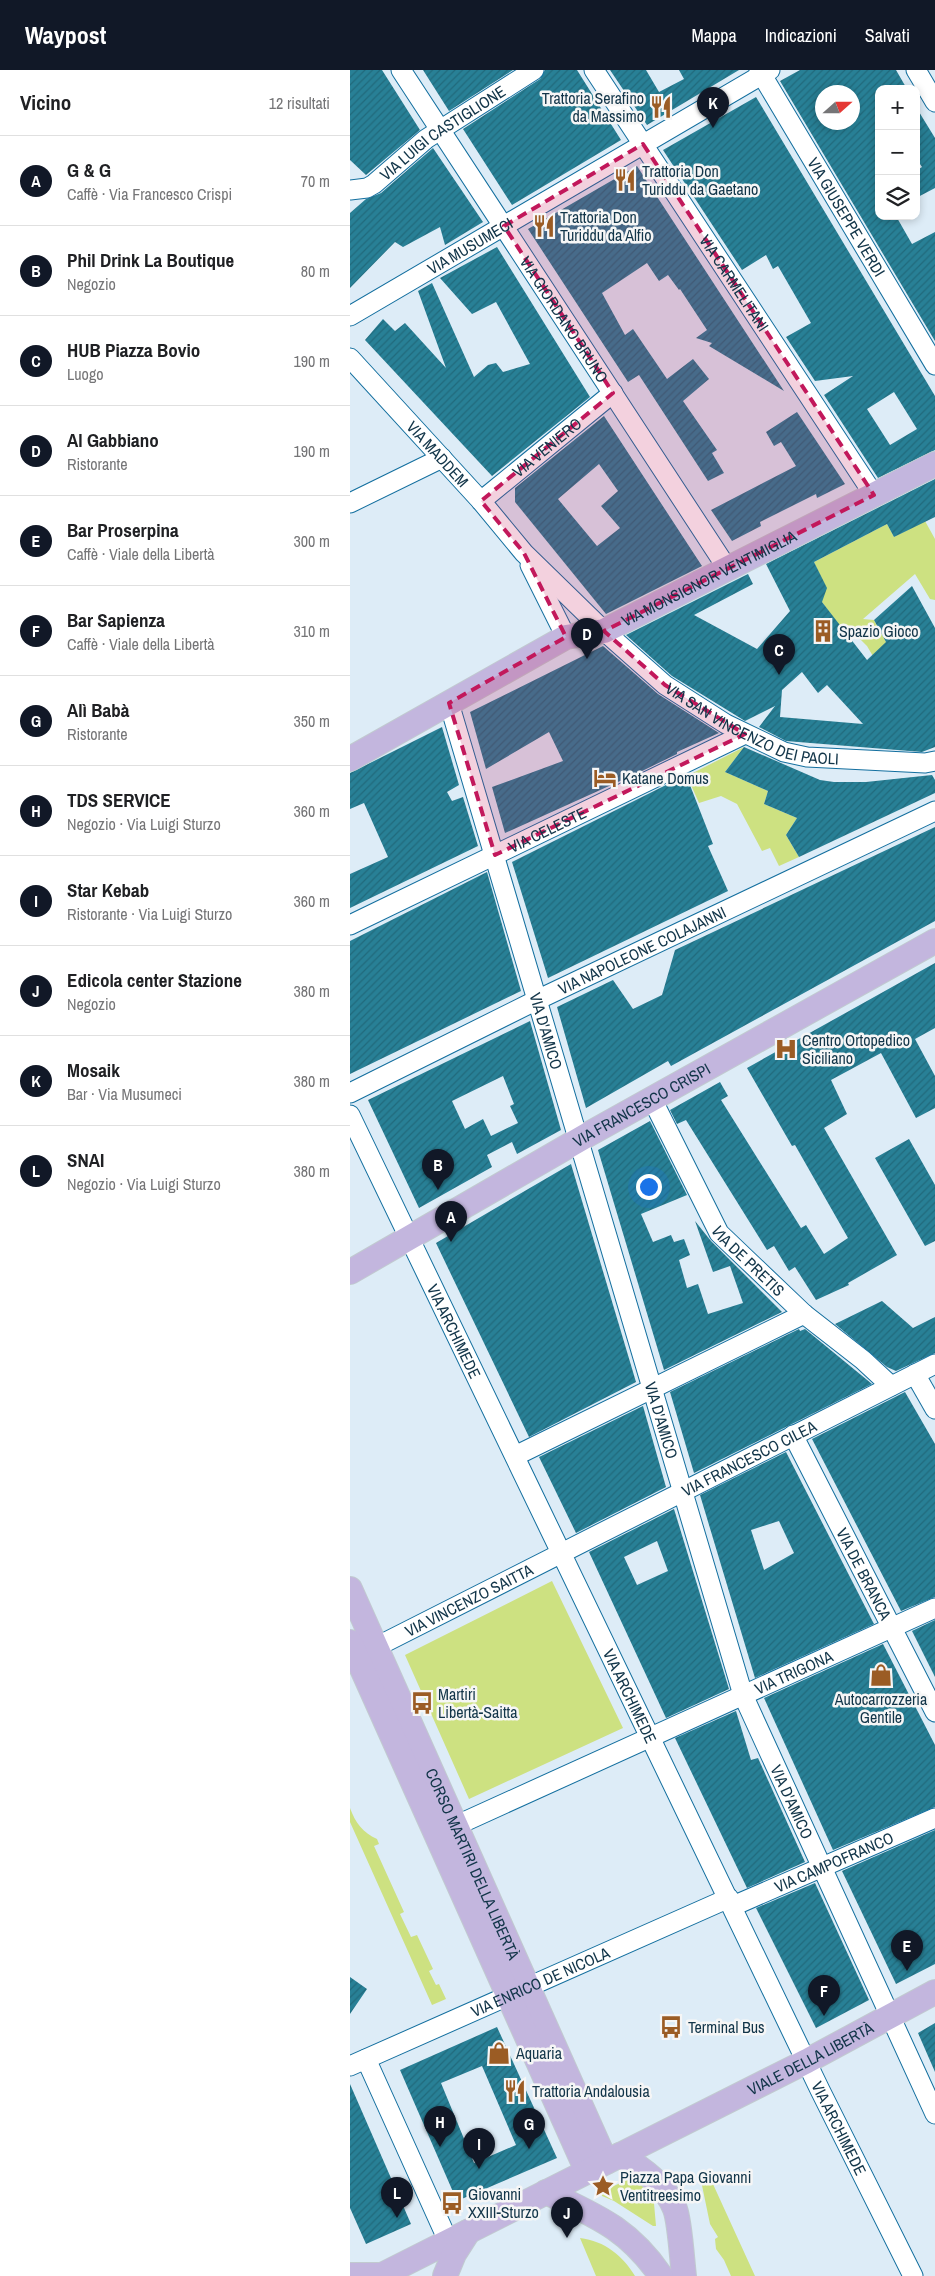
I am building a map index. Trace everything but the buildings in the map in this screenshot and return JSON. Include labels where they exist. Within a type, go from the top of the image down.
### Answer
[{"type":"main road","name":"VIA MONSIGNOR VENTIMIGLIA","points":[[352,753],[449,703],[566,637],[604,630],[935,464]]},
{"type":"main road","name":"VIA FRANCESCO CRISPI","points":[[350,1272],[579,1140],[935,940]]},
{"type":"main road","name":"CORSO MARTIRI DELLA LIBERTÀ","points":[[350,1589],[376,1647],[446,1830],[586,2144],[604,2163]]},
{"type":"main road","name":"CORSO MARTIRI DELLA LIBERTÀ","points":[[350,1642],[446,1830]]},
{"type":"main road","name":"VIALE DELLA LIBERTÀ","points":[[350,2275],[382,2275],[457,2242],[546,2192],[807,2061],[935,1992]]},
{"type":"main road","points":[[604,2163],[643,2169],[660,2186],[676,2210],[684,2276]]},
{"type":"main road","points":[[546,2192],[604,2220],[626,2235],[645,2254],[661,2276]]},
{"type":"main road","points":[[445,2276],[457,2242]]},
{"type":"street","name":"VIA GIORDANO BRUNO","points":[[402,70],[727,568]]},
{"type":"street","name":"VIA LUIGI CASTIGLIONE","points":[[350,190],[367,188],[374,184],[426,139],[534,70]]},
{"type":"street","name":"VIA CARMELITANI","points":[[594,70],[874,495]]},
{"type":"street","points":[[916,70],[935,102]]},
{"type":"street","name":"VIA MUSUMECI","points":[[350,316],[764,72]]},
{"type":"street","name":"VIA GIUSEPPE VERDI","points":[[764,72],[935,365]]},
{"type":"street","name":"VIA MADDEM","points":[[350,358],[481,501],[524,552]]},
{"type":"street","name":"VIA VENIERO","points":[[481,501],[613,393]]},
{"type":"street","points":[[350,503],[442,458]]},
{"type":"street","points":[[524,552],[566,637]]},
{"type":"street","name":"VIA SAN VINCENZO DEI PAOLI","points":[[524,552],[604,630],[665,685],[745,734],[784,752],[807,757],[930,762]]},
{"type":"street","name":"VIA D'AMICO","points":[[449,703],[743,1695],[935,2114]]},
{"type":"street","name":"VIA CELESTE","points":[[350,925],[745,734]]},
{"type":"street","name":"VIA NAPOLEONE COLAJANNI","points":[[350,1093],[538,1000],[935,811]]},
{"type":"street","name":"VIA DE PRETIS","points":[[652,1099],[719,1233],[804,1314],[863,1360],[891,1386]]},
{"type":"street","name":"VIA ARCHIMEDE","points":[[350,1115],[807,2061],[913,2276]]},
{"type":"street","points":[[515,1456],[804,1314]]},
{"type":"street","name":"VIA FRANCESCO CILEA","points":[[561,1552],[935,1364]]},
{"type":"street","points":[[915,1374],[935,1409]]},
{"type":"street","name":"VIA DE BRANCA","points":[[793,1435],[935,1712]]},
{"type":"street","name":"VIA VINCENZO SAITTA","points":[[376,1647],[561,1552]]},
{"type":"street","name":"VIA TRIGONA","points":[[446,1830],[935,1608]]},
{"type":"street","name":"VIA CAMPOFRANCO","points":[[731,1902],[822,1867],[935,1818]]},
{"type":"street","name":"VIA ENRICO DE NICOLA","points":[[358,2063],[518,1992],[731,1902]]},
{"type":"street","points":[[358,2063],[435,2212],[457,2242]]},
{"type":"highlighted area","points":[[643,144],[874,495],[604,631],[665,685],[745,734],[495,855],[449,703],[566,637],[524,553],[481,501],[613,393],[504,226]]},
{"type":"green space","points":[[925,521],[935,539],[935,600],[930,599],[915,574],[863,619],[874,620],[917,698],[901,704],[867,646],[854,633],[846,635],[822,602],[823,582],[814,562],[887,524],[894,537]]},
{"type":"green space","points":[[744,747],[725,772],[768,791],[764,804],[797,818],[786,835],[799,857],[779,866],[770,848],[762,851],[737,804],[721,796],[699,803],[687,776]]},
{"type":"green space","points":[[552,1581],[623,1728],[469,1799],[405,1655]]},
{"type":"green space","points":[[350,1808],[360,1826],[377,1839],[379,1844],[374,1846],[404,1912],[400,1914],[411,1937],[417,1935],[433,1969],[429,1971],[436,1985],[439,1984],[446,1999],[432,2005],[350,1822]]},
{"type":"green space","points":[[699,2171],[707,2171],[755,2276],[731,2276],[724,2260],[716,2249],[715,2239],[718,2237],[710,2224]]},
{"type":"green space","points":[[633,2177],[653,2192],[656,2226],[602,2196],[601,2192]]},
{"type":"green space","points":[[580,2238],[605,2246],[625,2262],[635,2276],[596,2276]]},
{"type":"place","name":"Trattoria Serafino da Massimo","points":[[661,107]]},
{"type":"place","name":"Mosaik","points":[[713,128]]},
{"type":"place","name":"Trattoria Don Turiddu da Gaetano","points":[[625,180]]},
{"type":"place","name":"Trattoria Don Turiddu da Alfio","points":[[544,226]]},
{"type":"place","name":"Spazio Gioco","points":[[823,631]]},
{"type":"place","name":"Al Gabbiano","points":[[587,659]]},
{"type":"place","name":"HUB Piazza Bovio","points":[[779,675]]},
{"type":"place","name":"Katane Domus","points":[[605,778]]},
{"type":"place","name":"Centro Ortopedico Siciliano","points":[[786,1049]]},
{"type":"place","name":"Phil Drink La Boutique","points":[[438,1190]]},
{"type":"place","name":"G & G","points":[[451,1242]]},
{"type":"place","name":"Autocarrozzeria Gentile","points":[[881,1675]]},
{"type":"place","name":"Martiri Libertà-Saitta","points":[[422,1703]]},
{"type":"place","name":"Bar Proserpina","points":[[907,1971]]},
{"type":"place","name":"Bar Sapienza","points":[[824,2016]]},
{"type":"place","name":"Terminal Bus","points":[[671,2027]]},
{"type":"place","name":"Aquaria","points":[[499,2053]]},
{"type":"place","name":"Trattoria Andalousia","points":[[515,2091]]},
{"type":"place","name":"TDS SERVICE","points":[[440,2147]]},
{"type":"place","name":"Alì Babà","points":[[529,2149]]},
{"type":"place","name":"Star Kebab","points":[[479,2169]]},
{"type":"place","name":"Piazza Papa Giovanni Ventitreesimo","points":[[603,2186]]},
{"type":"place","name":"Giovanni XXIII-Sturzo","points":[[452,2203]]},
{"type":"place","name":"SNAI","points":[[397,2218]]},
{"type":"place","name":"Edicola center Stazione","points":[[567,2238]]}]
